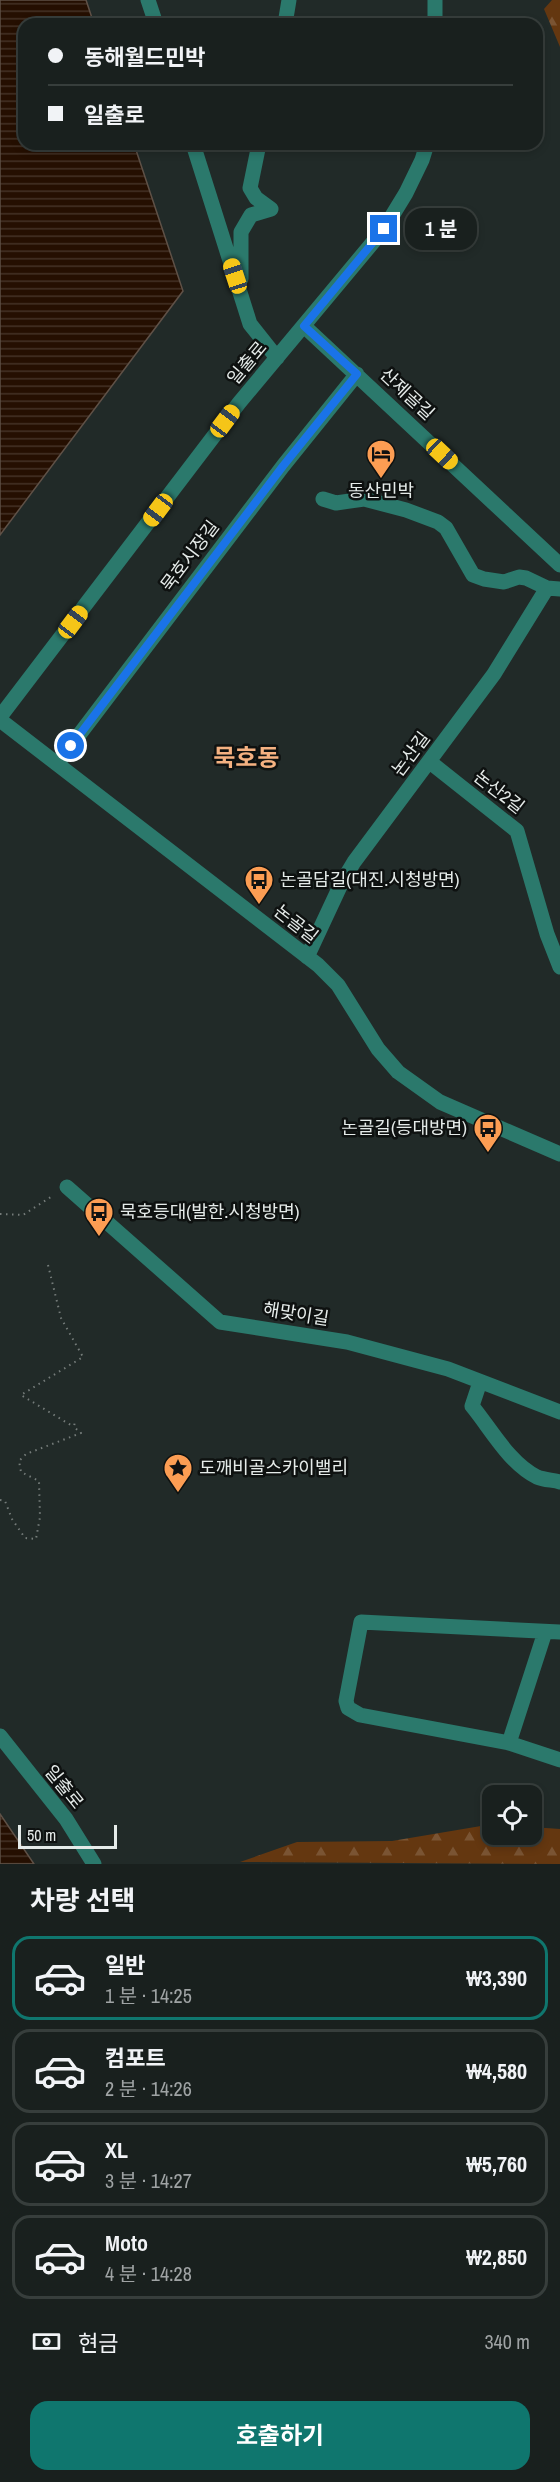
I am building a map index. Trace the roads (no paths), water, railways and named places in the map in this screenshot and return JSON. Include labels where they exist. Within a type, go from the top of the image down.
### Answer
[{"type":"street","points":[[148,0],[154,18]]},
{"type":"street","points":[[286,18],[289,0]]},
{"type":"street","points":[[435,0],[435,18]]},
{"type":"street","points":[[195,150],[250,324],[277,358]]},
{"type":"street","points":[[217,221],[228,224],[237,223],[250,215],[271,209],[256,198],[250,188],[258,150]]},
{"type":"street","name":"일출로","points":[[0,718],[239,403],[384,229],[406,194],[425,150]]},
{"type":"street","points":[[240,294],[241,232],[250,215]]},
{"type":"street","name":"산제골길","points":[[304,326],[560,565]]},
{"type":"street","name":"묵호시장길","points":[[57,764],[276,475],[357,374]]},
{"type":"street","points":[[324,499],[336,503],[364,499],[438,522],[446,528],[473,575],[504,582],[519,577],[526,578],[553,589]]},
{"type":"street","name":"논산길","points":[[307,957],[342,882],[354,862],[430,762],[553,589]]},
{"type":"street","name":"논골길","points":[[0,718],[307,957],[338,985],[378,1048],[398,1072],[440,1102],[560,1154]]},
{"type":"street","name":"논산2길","points":[[430,762],[517,831],[560,967]]},
{"type":"street","name":"해맞이길","points":[[66,1187],[220,1322],[348,1342],[448,1369],[560,1412]]},
{"type":"street","points":[[480,1382],[472,1406],[504,1447],[519,1465],[538,1477],[560,1482]]},
{"type":"street","points":[[509,1743],[552,1632],[361,1622],[346,1701],[352,1712],[360,1716],[509,1743],[560,1760]]},
{"type":"street","name":"일출로","points":[[0,1736],[66,1819],[94,1864]]},
{"type":"place","name":"동산민박","points":[[381,480]]},
{"type":"place","name":"논골담길(대진.시청방면)","points":[[259,906]]},
{"type":"place","name":"논골길(등대방면)","points":[[488,1154]]},
{"type":"place","name":"묵호등대(발한.시청방면)","points":[[99,1238]]},
{"type":"place","name":"도깨비골스카이밸리","points":[[178,1494]]},
{"type":"district","name":"묵호동","points":[[246,758]]}]
